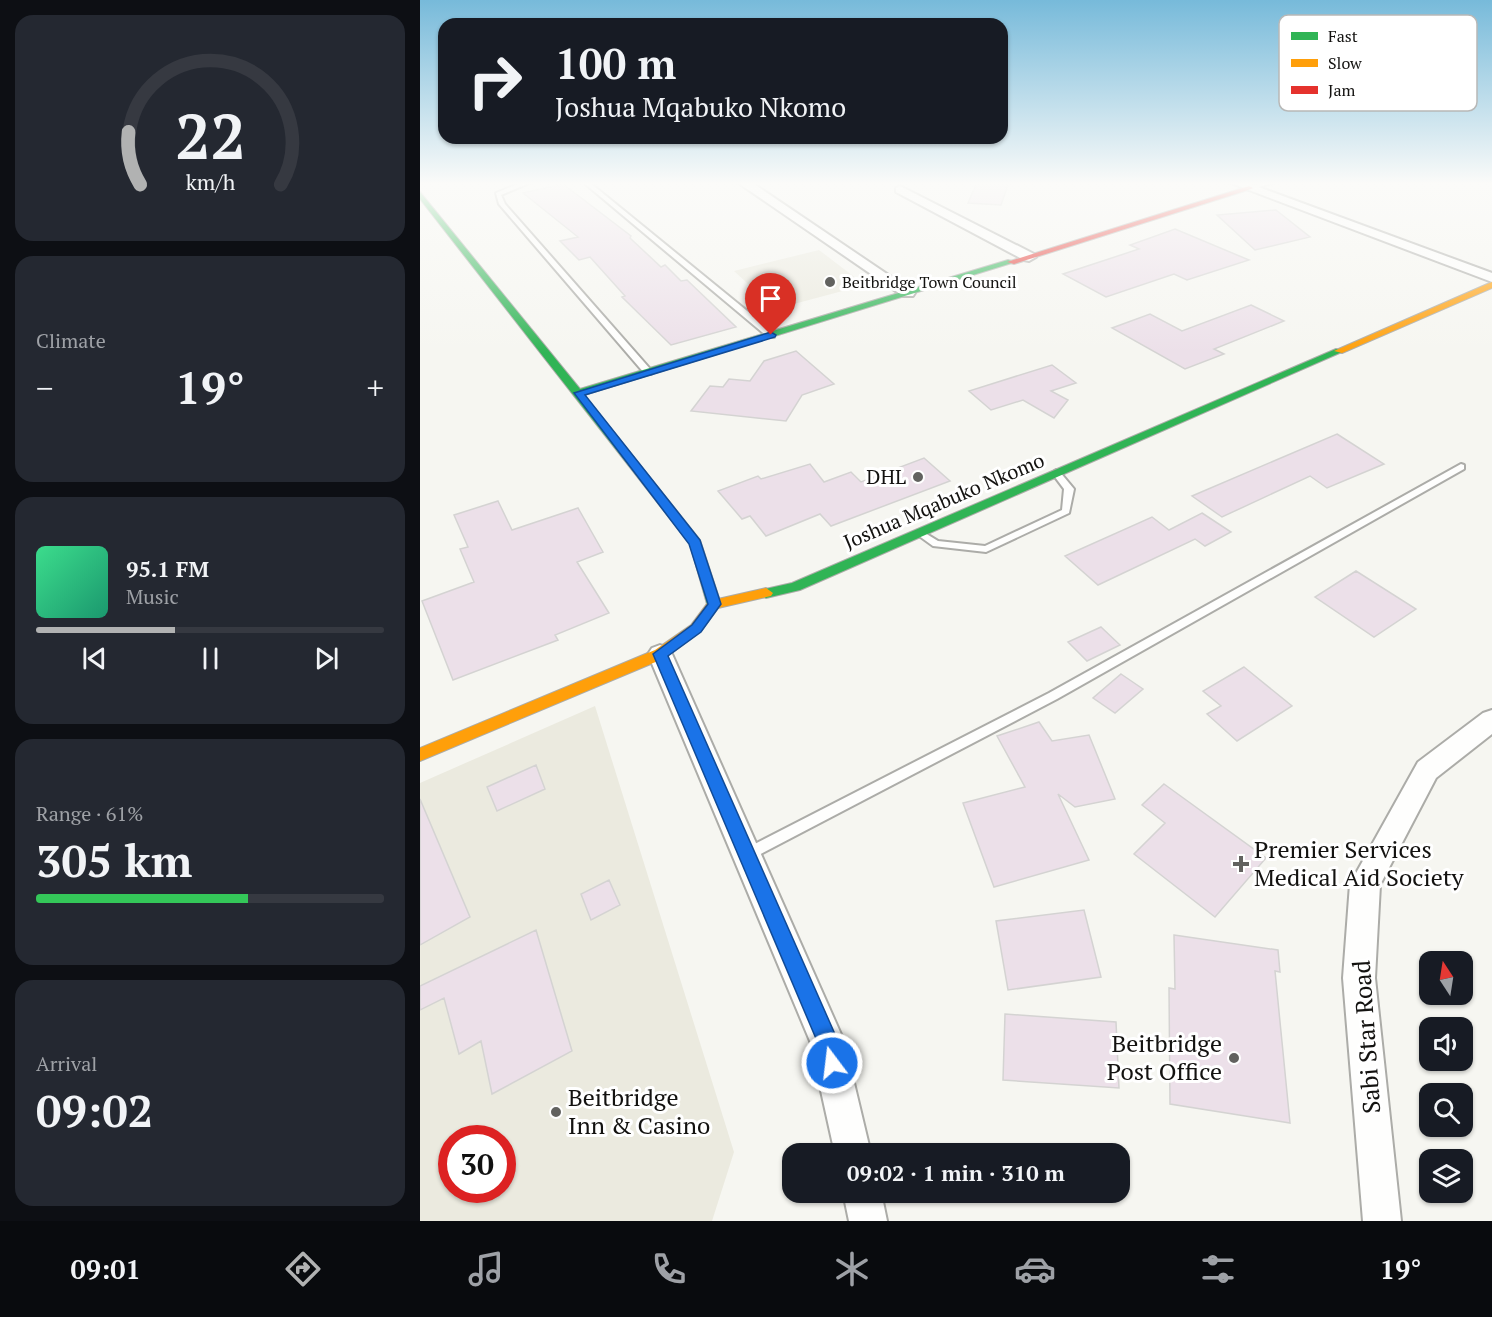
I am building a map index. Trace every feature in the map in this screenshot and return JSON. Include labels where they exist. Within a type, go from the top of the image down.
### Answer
[{"type":"street","points":[[420,755],[660,654],[696,628],[714,604],[696,543],[456,239]]},
{"type":"street","points":[[828,239],[908,293]]},
{"type":"street","points":[[994,239],[1029,257]]},
{"type":"street","points":[[579,393],[1087,239]]},
{"type":"street","points":[[1387,239],[1492,278]]},
{"type":"street","name":"Joshua Mqabuko Nkomo","points":[[714,604],[795,587],[1492,285]]},
{"type":"street","points":[[660,654],[827,1041],[850,1143]]},
{"type":"street","name":"Sabi Star Road","points":[[1382,1221],[1359,978],[1365,884],[1427,770],[1492,720]]},
{"type":"street","points":[[864,1203],[868,1221]]},
{"type":"lane","points":[[532,239],[648,372]]},
{"type":"lane","points":[[655,239],[771,335]]},
{"type":"lane","points":[[747,855],[1053,696],[1461,467]]},
{"type":"lane","points":[[920,533],[936,544],[987,549],[1066,511],[1069,489],[1056,474]]},
{"type":"shaded area","points":[[819,250],[865,285],[775,309],[734,271]]},
{"type":"shaded area","points":[[595,706],[734,1152],[712,1221],[420,1221],[420,783]]},
{"type":"building","points":[[631,239],[661,267],[665,265],[681,281],[687,280],[736,327],[671,345],[622,297],[625,296],[590,257],[579,260],[560,241]]},
{"type":"building","points":[[1147,239],[1199,239],[1249,260],[1187,280],[1174,274],[1106,297],[1063,274],[1139,249],[1130,245]]},
{"type":"building","points":[[1243,239],[1302,239],[1255,250]]},
{"type":"building","points":[[1251,305],[1284,321],[1214,349],[1224,354],[1185,369],[1112,328],[1150,314],[1182,331]]},
{"type":"building","points":[[796,351],[834,384],[802,395],[786,421],[691,411],[710,386],[723,387],[729,379],[750,381],[764,361]]},
{"type":"building","points":[[1052,365],[1076,383],[1051,391],[1068,400],[1054,418],[1023,400],[991,410],[969,391]]},
{"type":"building","points":[[1337,434],[1384,464],[1327,488],[1310,476],[1222,517],[1192,496]]},
{"type":"building","points":[[924,458],[950,481],[831,526],[820,514],[766,536],[750,516],[742,519],[718,491],[758,476],[761,479],[810,464],[824,482],[851,472],[861,482]]},
{"type":"building","points":[[498,501],[512,530],[578,508],[603,552],[577,562],[609,613],[555,635],[558,640],[453,680],[422,601],[474,582],[460,549],[468,547],[454,515]]},
{"type":"building","points":[[1202,513],[1231,532],[1205,546],[1195,539],[1098,585],[1065,556],[1152,517],[1169,530]]},
{"type":"building","points":[[1356,571],[1416,609],[1374,637],[1315,597]]},
{"type":"building","points":[[1101,627],[1120,645],[1087,661],[1068,642]]},
{"type":"building","points":[[1244,667],[1292,706],[1237,741],[1207,714],[1221,706],[1203,691]]},
{"type":"building","points":[[1121,674],[1143,689],[1115,713],[1093,698]]},
{"type":"building","points":[[1039,722],[1052,741],[1089,735],[1115,799],[1075,807],[1058,794],[1089,860],[994,887],[963,803],[1025,787],[997,736]]},
{"type":"building","points":[[536,765],[545,789],[497,811],[487,787]]},
{"type":"building","points":[[1164,784],[1266,858],[1215,917],[1134,854],[1165,823],[1142,805]]},
{"type":"building","points":[[420,799],[470,917],[420,945]]},
{"type":"building","points":[[609,880],[620,905],[591,920],[581,894]]},
{"type":"building","points":[[1084,910],[1101,977],[1008,990],[996,921]]},
{"type":"building","points":[[536,930],[572,1051],[492,1094],[481,1041],[459,1054],[444,998],[420,1010],[420,986]]},
{"type":"building","points":[[1174,935],[1278,950],[1280,972],[1275,971],[1290,1123],[1170,1104],[1169,988],[1175,989]]},
{"type":"building","points":[[1005,1014],[1116,1022],[1119,1088],[1003,1080]]},
{"type":"traffic: fast","points":[[456,239],[696,543],[714,604]]},
{"type":"traffic: fast","points":[[579,393],[1011,262]]},
{"type":"traffic: fast","points":[[766,593],[795,587],[1339,351]]},
{"type":"traffic: slow","points":[[1339,351],[1492,285]]},
{"type":"traffic: slow","points":[[420,755],[660,654],[696,628],[714,604],[766,593]]},
{"type":"traffic: jam","points":[[1011,262],[1085,239]]},
{"type":"place","name":"Beitbridge Town Council","points":[[830,282]]},
{"type":"place","name":"DHL","points":[[918,477]]},
{"type":"place","name":"Premier Services Medical Aid Society","points":[[1241,864]]},
{"type":"place","name":"Beitbridge Post Office","points":[[1234,1058]]},
{"type":"place","name":"Beitbridge Inn & Casino","points":[[556,1112]]},
{"type":"route","points":[[771,335],[579,393],[696,543],[714,604],[696,628],[660,654],[827,1041],[832,1063]]}]
